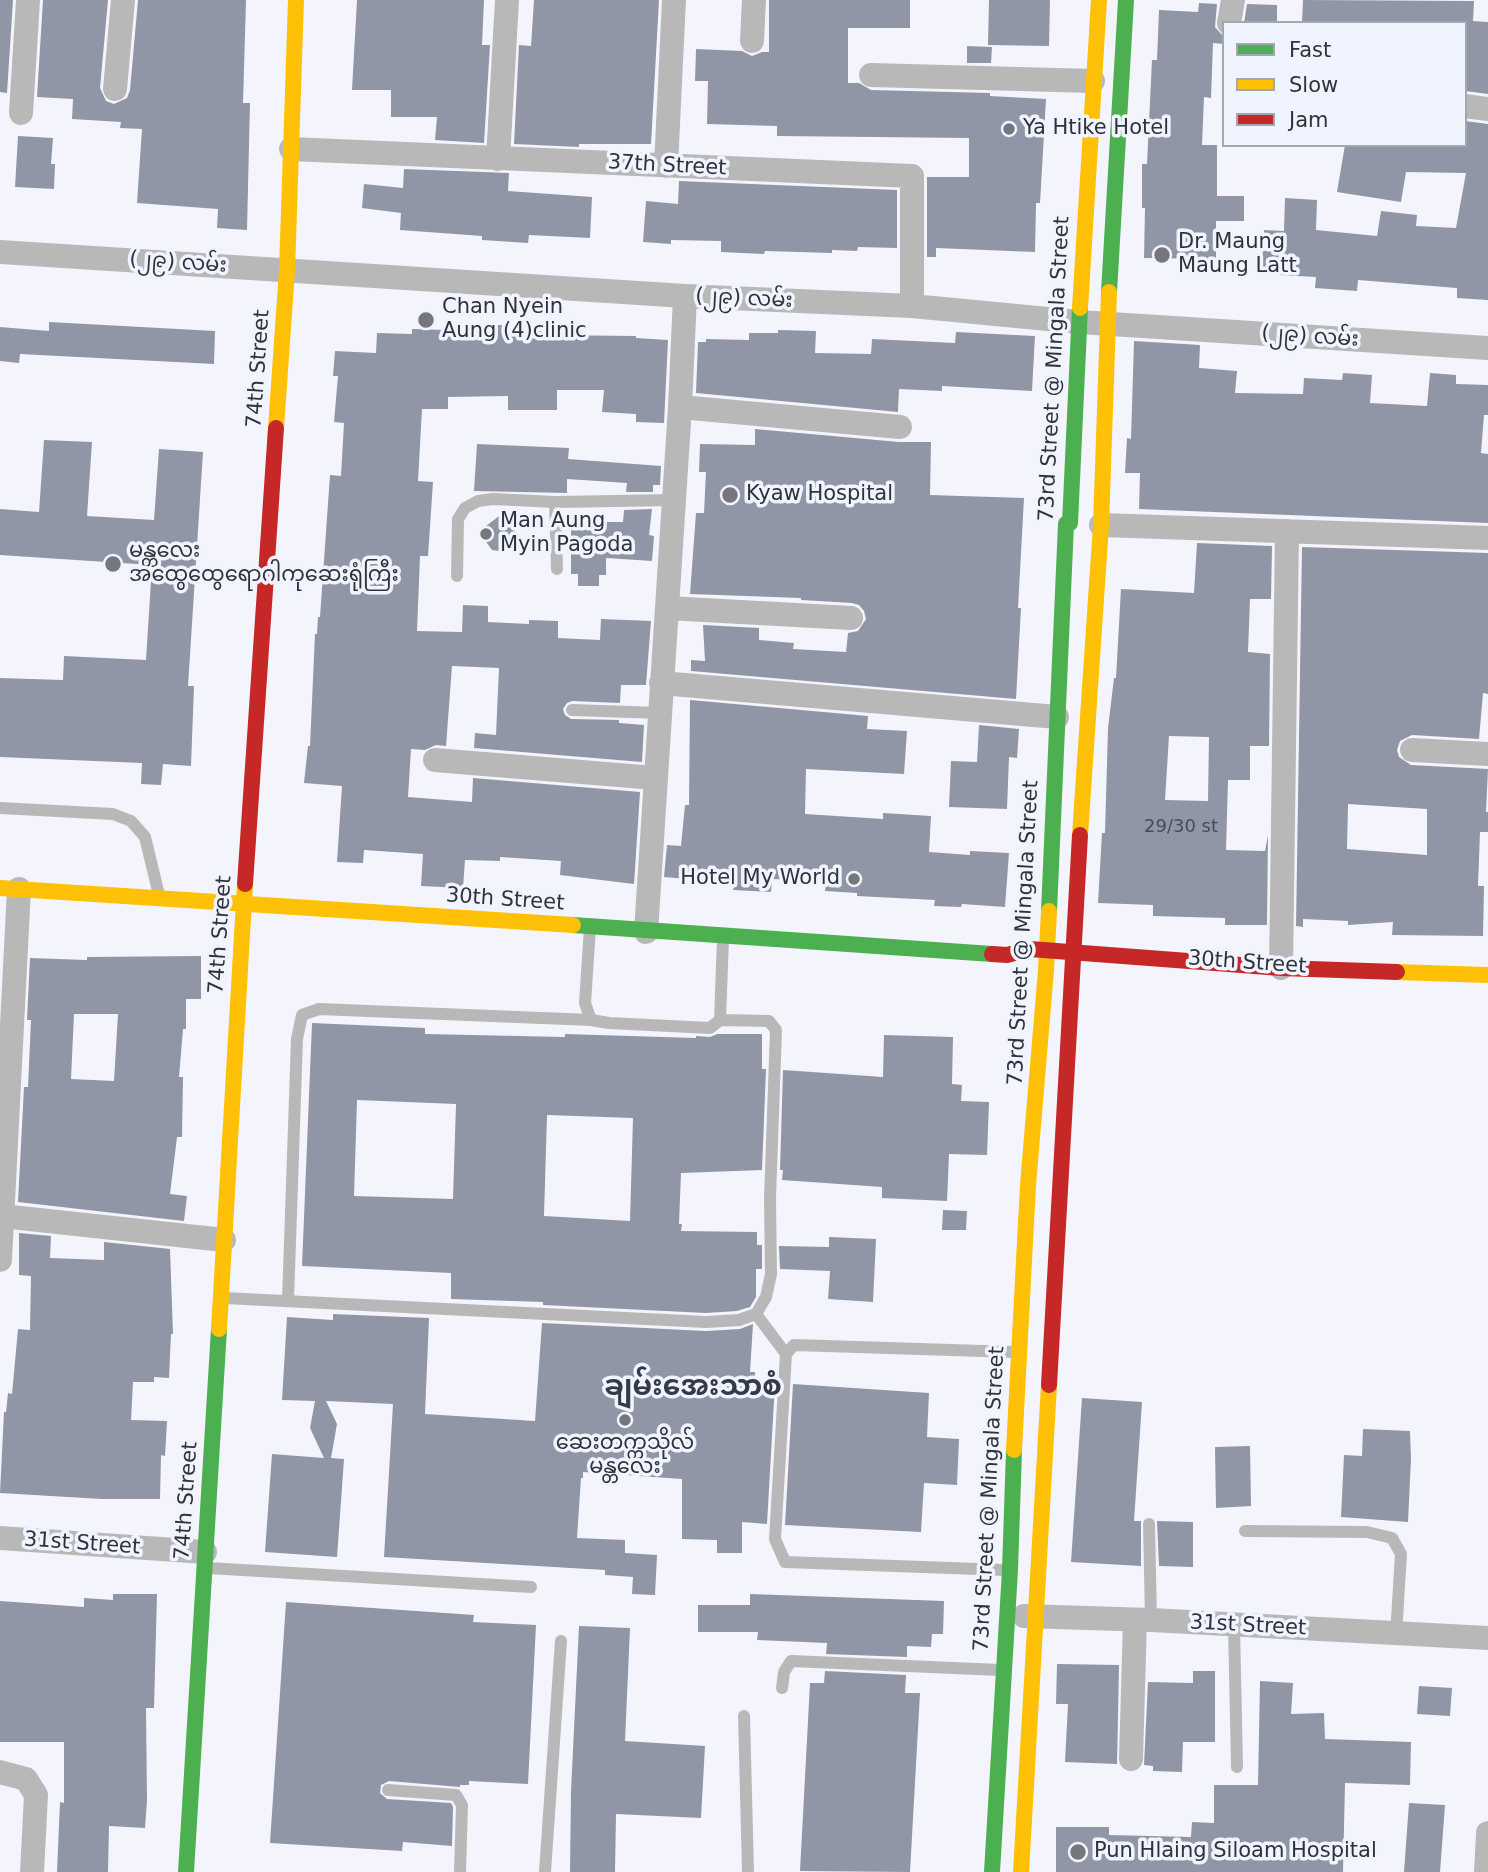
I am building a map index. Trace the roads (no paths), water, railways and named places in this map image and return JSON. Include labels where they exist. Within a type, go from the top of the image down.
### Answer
[{"type":"main road","name":"74th Street","points":[[186,1872],[244,903],[287,271],[296,0]]},
{"type":"main road","name":"73rd Street @ Mingala Street","points":[[992,1872],[1010,1570],[1018,1352],[1028,1185],[1046,970],[1066,524],[1070,523],[1079,322],[1099,0]]},
{"type":"main road","points":[[1021,1872],[1035,1616],[1080,972],[1075,952],[1087,712],[1101,525],[1107,324],[1126,0]]},
{"type":"main road","name":"30th Street","points":[[10,888],[1007,955],[1030,949],[1281,968],[1488,975]]},
{"type":"main road","name":"30th Street","points":[[1007,955],[1017,964],[1029,969],[1080,972]]},
{"type":"street","points":[[21,113],[28,0]]},
{"type":"street","points":[[115,89],[123,0]]},
{"type":"street","points":[[498,159],[507,0]]},
{"type":"street","points":[[666,166],[674,0]]},
{"type":"street","points":[[752,41],[754,0]]},
{"type":"street","points":[[1230,21],[1233,0]]},
{"type":"street","points":[[871,75],[1093,81]]},
{"type":"street","points":[[1467,106],[1488,108]]},
{"type":"street","name":"37th Street","points":[[291,149],[912,176],[912,306]]},
{"type":"street","name":"(၂၉) လမ်း","points":[[0,252],[685,296],[912,306],[1079,322],[1488,348]]},
{"type":"street","points":[[646,932],[685,296]]},
{"type":"street","points":[[680,407],[900,427]]},
{"type":"street","points":[[1101,525],[1488,538]]},
{"type":"street","points":[[1281,968],[1287,531]]},
{"type":"street","points":[[667,608],[851,618]]},
{"type":"street","points":[[661,683],[1057,717]]},
{"type":"street","points":[[1412,750],[1488,754]]},
{"type":"street","points":[[435,760],[655,778]]},
{"type":"street","points":[[0,1260],[10,888]]},
{"type":"street","points":[[2,1216],[224,1240]]},
{"type":"street","name":"31st Street","points":[[0,1538],[204,1560]]},
{"type":"street","name":"31st Street","points":[[1007,1617],[1143,1620],[1488,1639]]},
{"type":"street","points":[[1131,1759],[1143,1620]]},
{"type":"street","points":[[0,1772],[26,1779],[36,1794],[32,1872]]},
{"type":"street","points":[[1486,1872],[1488,1833]]},
{"type":"lane","points":[[457,576],[458,519],[465,508],[478,501],[674,500]]},
{"type":"lane","points":[[555,502],[557,569]]},
{"type":"lane","points":[[572,710],[660,713]]},
{"type":"lane","points":[[0,808],[113,814],[131,821],[145,836],[159,897]]},
{"type":"lane","points":[[590,928],[585,1003],[591,1020]]},
{"type":"lane","points":[[720,1020],[723,936]]},
{"type":"lane","points":[[220,1297],[706,1322],[739,1320],[756,1314],[766,1297],[771,1274],[770,1198],[776,1030],[769,1021],[720,1020],[710,1028],[591,1020],[319,1009],[302,1015],[297,1039],[288,1300]]},
{"type":"lane","points":[[756,1314],[786,1354]]},
{"type":"lane","points":[[1010,1570],[785,1562],[775,1539],[786,1354],[794,1345],[1018,1352]]},
{"type":"lane","points":[[1143,1620],[1149,1524]]},
{"type":"lane","points":[[1245,1531],[1367,1532],[1392,1538],[1401,1554],[1395,1635]]},
{"type":"lane","points":[[204,1560],[531,1587]]},
{"type":"lane","points":[[1234,1625],[1237,1767]]},
{"type":"lane","points":[[545,1872],[561,1641]]},
{"type":"lane","points":[[782,1688],[784,1672],[791,1661],[1003,1671]]},
{"type":"lane","points":[[744,1716],[748,1872]]},
{"type":"lane","points":[[388,1790],[456,1794],[462,1805],[460,1872]]},
{"type":"place","name":"Ya Htike Hotel","points":[[1009,129]]},
{"type":"place","name":"Dr. Maung Maung Latt","points":[[1162,255]]},
{"type":"place","name":"Chan Nyein Aung (4)clinic","points":[[426,320]]},
{"type":"place","name":"Kyaw Hospital","points":[[730,495]]},
{"type":"place","name":"Man Aung Myin Pagoda","points":[[486,534]]},
{"type":"place","name":"မန္တလေး အထွေထွေရောဂါကုဆေးရုံကြီး","points":[[113,564]]},
{"type":"place","name":"Hotel My World","points":[[854,879]]},
{"type":"place","name":"ဆေးတက္ကသိုလ် မန္တလေး","points":[[625,1420]]},
{"type":"place","name":"Pun Hlaing Siloam Hospital","points":[[1078,1852]]},
{"type":"district","name":"ချမ်းအေးသာစံ","points":[[693,1388]]}]
